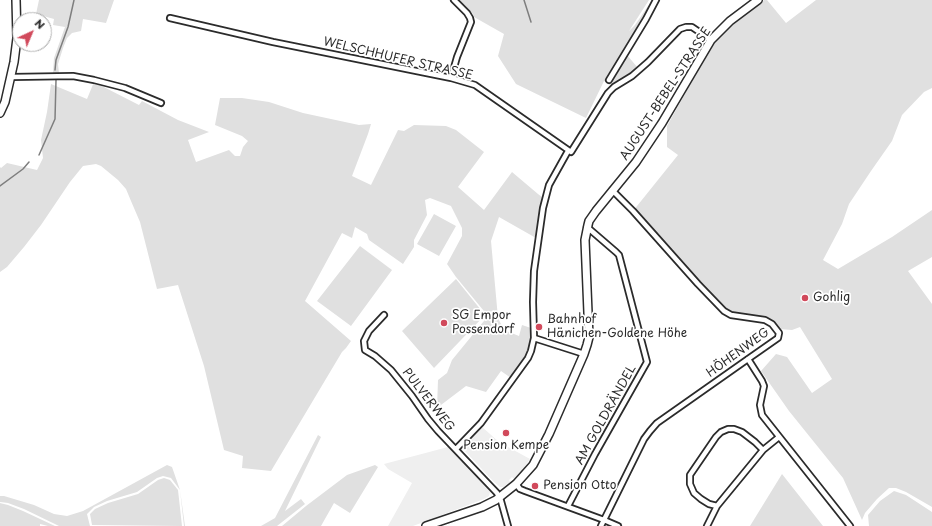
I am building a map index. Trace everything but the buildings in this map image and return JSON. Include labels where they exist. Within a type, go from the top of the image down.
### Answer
[{"type":"main road","points":[[0,113],[5,102],[12,77],[16,53],[16,0]]},
{"type":"main road","name":"AUGUST-BEBEL-STRASSE","points":[[587,227],[596,211],[636,162],[711,40],[730,21],[758,0]]},
{"type":"main road","points":[[426,526],[482,507],[500,498],[531,468],[539,456],[584,354],[589,337],[585,240],[587,227]]},
{"type":"street","points":[[451,78],[457,57],[471,22],[467,13],[454,0]]},
{"type":"street","points":[[609,80],[656,0]]},
{"type":"street","name":"WELSCHHUFER STRASSE","points":[[170,18],[280,43],[451,78],[475,85],[568,150]]},
{"type":"street","points":[[456,449],[477,427],[496,403],[528,358],[531,351],[534,338],[534,271],[543,208],[549,186],[568,150],[571,152],[608,93],[614,87],[632,76],[648,62],[680,29],[686,27],[692,28],[711,40]]},
{"type":"street","points":[[12,77],[73,76],[125,88],[161,103]]},
{"type":"street","name":"HÖHENWEG","points":[[601,526],[644,438],[657,423],[778,338],[779,333],[772,324],[766,320],[730,315],[724,311],[612,190]]},
{"type":"street","name":"AM GOLDRÄNDEL","points":[[568,506],[647,362],[619,255],[587,227]]},
{"type":"street","name":"PULVERWEG","points":[[384,315],[369,331],[364,341],[365,350],[376,356],[392,370],[438,431],[490,485],[500,498]]},
{"type":"street","points":[[534,338],[584,354]]},
{"type":"street","points":[[748,359],[764,386],[760,406],[762,415],[850,526]]},
{"type":"street","points":[[717,506],[709,504],[701,499],[694,493],[690,484],[690,475],[716,437],[721,432],[728,429],[734,429],[742,432],[763,450]]},
{"type":"street","points":[[707,526],[717,506],[763,450],[779,437]]},
{"type":"street","points":[[516,484],[520,489],[618,526]]},
{"type":"street","points":[[500,498],[508,526]]},
{"type":"shaded area","points":[[39,0],[114,0],[106,23],[83,19],[81,31],[72,33],[67,38],[58,64],[59,73],[53,73],[54,58],[65,27],[53,25],[54,19],[52,18],[52,12],[36,12]]},
{"type":"shaded area","points":[[459,0],[649,0],[629,31],[648,6],[652,3],[655,5],[627,55],[638,68],[612,85],[604,81],[586,118],[516,84],[498,56],[504,34],[474,17],[473,14]]},
{"type":"shaded area","points":[[764,0],[767,0],[786,23],[816,0],[932,0],[932,88],[924,92],[902,115],[892,141],[849,204],[842,224],[823,260],[838,269],[892,237],[932,210],[932,257],[908,271],[932,304],[932,507],[906,492],[896,488],[889,488],[865,513],[862,520],[843,478],[789,411],[761,371],[776,354],[787,357],[812,393],[832,379],[800,327],[792,330],[780,329],[773,323],[725,311],[633,211],[678,155],[667,147],[667,126],[715,42],[728,29]]},
{"type":"shaded area","points":[[94,82],[139,105],[142,101],[178,120],[209,132],[188,140],[196,162],[229,150],[235,156],[240,156],[243,147],[248,141],[242,136],[215,125],[220,98],[242,98],[269,102],[303,113],[359,125],[371,124],[352,176],[371,185],[398,130],[404,131],[414,125],[446,126],[456,130],[484,152],[458,187],[484,210],[512,172],[542,197],[536,238],[499,217],[491,241],[498,318],[504,330],[519,336],[522,325],[531,328],[530,346],[526,356],[511,378],[501,371],[486,392],[466,386],[437,408],[438,380],[447,373],[452,360],[488,316],[447,264],[462,236],[462,228],[451,206],[430,198],[425,200],[427,215],[414,240],[414,247],[403,264],[369,240],[367,234],[355,227],[352,238],[342,233],[305,301],[351,341],[342,352],[271,471],[242,468],[243,456],[224,450],[204,366],[178,285],[157,289],[140,222],[126,189],[118,180],[101,166],[96,164],[83,166],[24,247],[7,267],[0,272],[0,167],[1,168],[7,163],[37,170],[43,158],[41,140],[51,84],[87,99]]},
{"type":"shaded area","points":[[434,214],[456,226],[439,256],[417,244]]},
{"type":"shaded area","points":[[360,246],[392,270],[351,326],[317,301]]},
{"type":"shaded area","name":"SG Empor Possendorf","points":[[456,279],[485,315],[434,368],[402,331]]},
{"type":"shaded area","points":[[481,426],[499,442],[530,459],[519,475],[514,479],[512,477],[509,480],[510,482],[503,487],[500,487],[493,481],[461,447]]},
{"type":"shaded area","points":[[318,435],[321,437],[285,511],[301,499],[305,504],[277,526],[261,526],[275,518]]},
{"type":"shaded area","points":[[451,447],[490,492],[489,496],[413,526],[388,526],[412,483],[388,469],[384,464]]},
{"type":"shaded area","points":[[167,465],[172,467],[180,490],[171,478],[163,476],[157,478],[137,492],[107,501],[94,507],[87,514],[90,526],[59,526],[24,509],[8,503],[0,502],[0,496],[4,496],[34,505],[54,514],[67,516],[83,511]]},
{"type":"shaded area","points":[[375,465],[378,467],[350,513],[334,503],[321,526],[282,526],[347,475]]},
{"type":"shaded area","points":[[782,474],[823,526],[750,526]]},
{"type":"shaded area","points":[[164,478],[170,480],[178,490],[182,526],[92,525],[90,514],[95,509],[108,503],[138,494],[158,480]]},
{"type":"shaded area","points":[[180,490],[185,526],[184,526]]},
{"type":"shaded area","points":[[894,491],[906,495],[932,512],[932,526],[869,526],[868,515],[880,501]]},
{"type":"shaded area","points":[[0,503],[23,511],[55,526],[40,524],[40,526],[0,526]]},
{"type":"waterway","points":[[55,70],[56,60],[68,27],[74,0]]},
{"type":"waterway","points":[[524,0],[531,22]]},
{"type":"waterway","points":[[39,155],[55,119],[56,80]]},
{"type":"waterway","points":[[0,186],[23,169],[29,162]]},
{"type":"place","name":"Gohlig","points":[[805,298]]},
{"type":"place","name":"SG Empor Possendorf","points":[[444,323]]},
{"type":"place","name":"Bahnhof Hänichen-Goldene Höhe","points":[[539,327]]},
{"type":"place","name":"Pension Kempe","points":[[506,433]]},
{"type":"place","name":"Pension Otto","points":[[535,486]]}]
